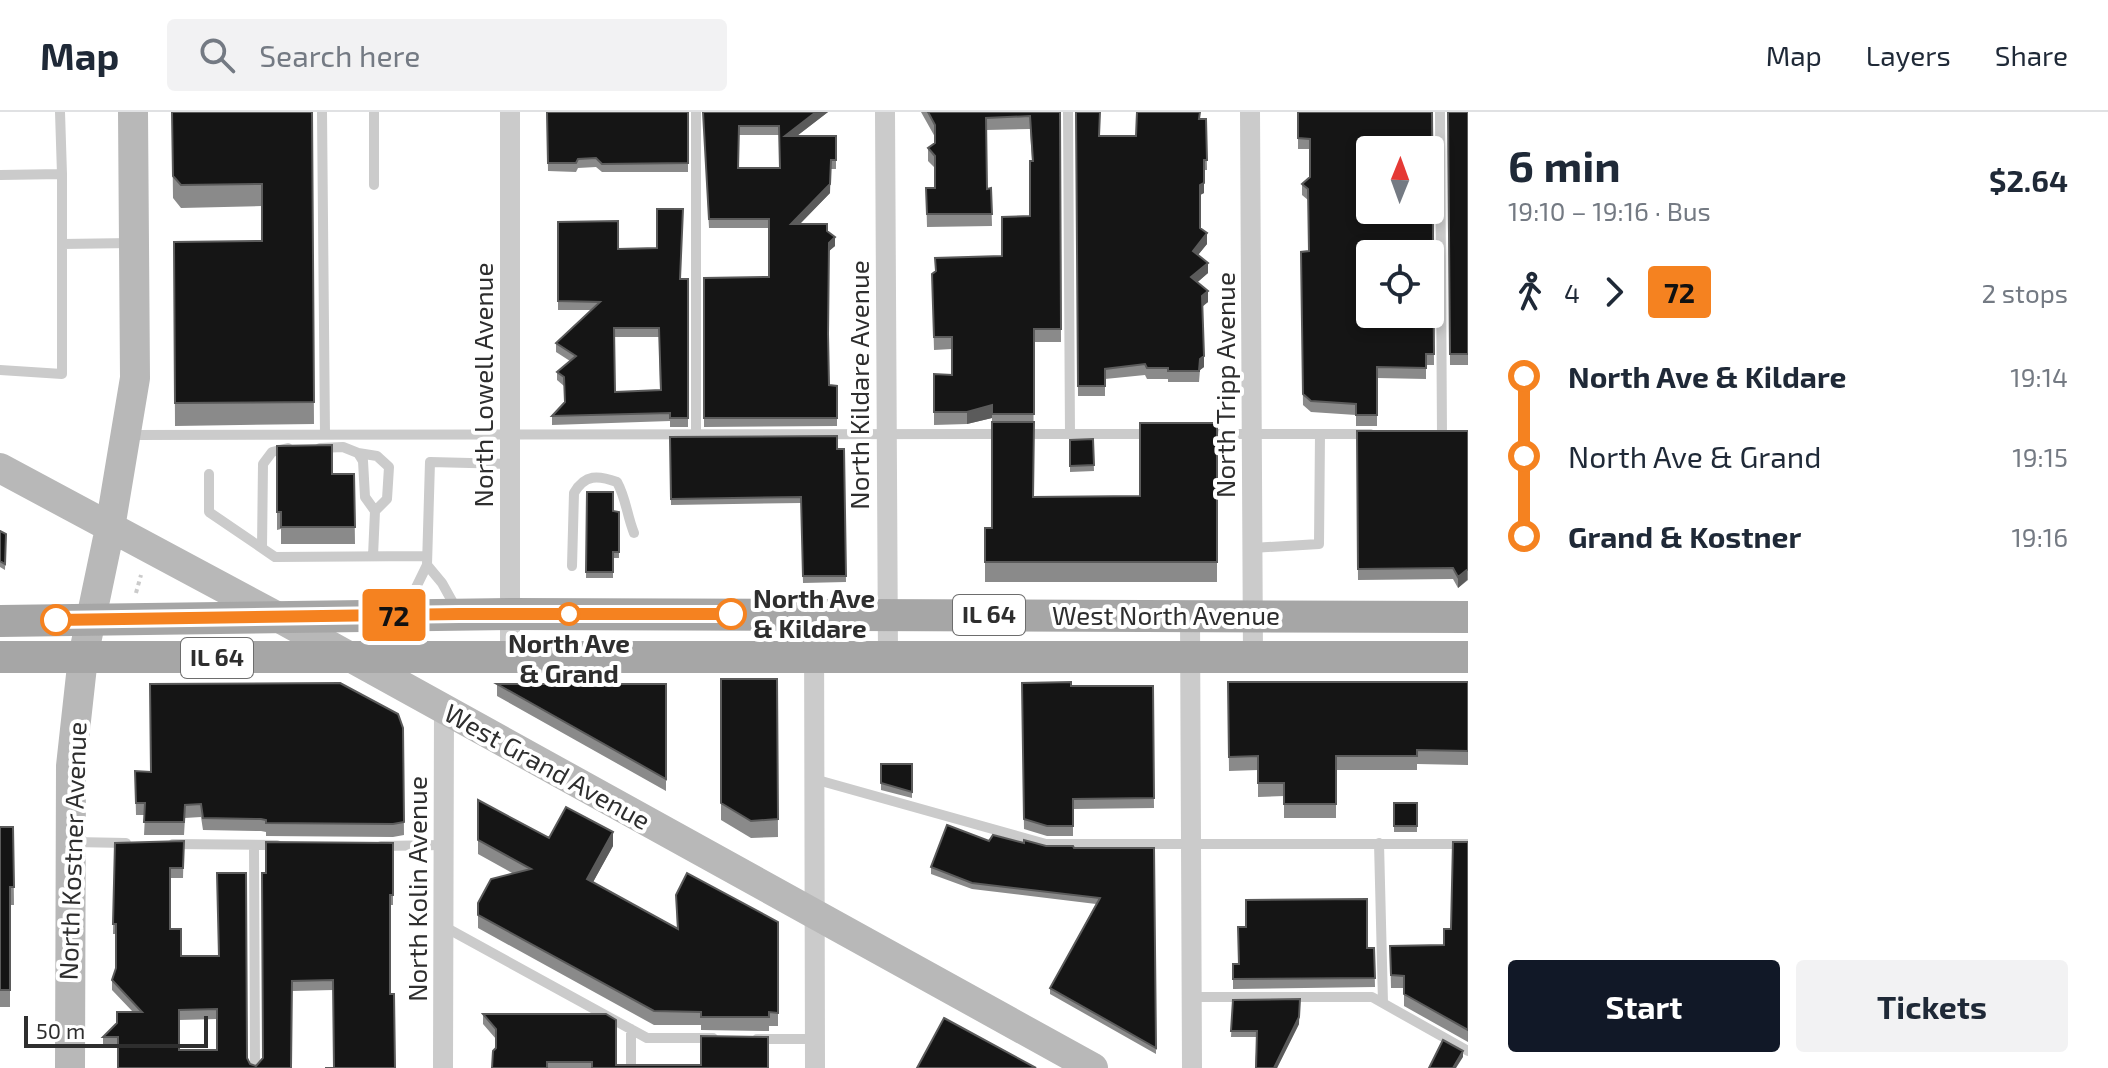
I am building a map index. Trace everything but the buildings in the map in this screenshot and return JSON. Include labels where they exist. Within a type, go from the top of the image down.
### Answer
[{"type":"main road","name":"North Kostner Avenue","points":[[70,1068],[71,766],[83,657],[110,528],[135,378],[133,112]]},
{"type":"main road","name":"West Grand Avenue","points":[[0,468],[276,616],[1093,1068]]},
{"type":"main road","name":"West North Avenue","points":[[0,621],[459,614],[1468,617]]},
{"type":"main road","name":"West North Avenue","points":[[0,657],[1468,657]]},
{"type":"street","name":"North Lowell Avenue","points":[[510,112],[510,657]]},
{"type":"street","name":"North Kildare Avenue","points":[[885,112],[888,657]]},
{"type":"street","name":"North Tripp Avenue","points":[[1250,112],[1253,657]]},
{"type":"street","points":[[814,615],[815,1068]]},
{"type":"street","points":[[1190,617],[1192,1068]]},
{"type":"street","name":"North Kolin Avenue","points":[[443,1068],[444,709]]},
{"type":"lane","points":[[0,370],[62,374],[60,112]]},
{"type":"lane","points":[[322,112],[325,434]]},
{"type":"lane","points":[[374,112],[374,185]]},
{"type":"lane","points":[[696,112],[696,434]]},
{"type":"lane","points":[[1068,112],[1070,434]]},
{"type":"lane","points":[[1440,112],[1442,434]]},
{"type":"lane","points":[[0,175],[62,174]]},
{"type":"lane","points":[[62,244],[134,243]]},
{"type":"lane","points":[[127,435],[1161,434]]},
{"type":"lane","points":[[1191,434],[1381,434]]},
{"type":"lane","points":[[1252,548],[1319,544],[1320,434]]},
{"type":"lane","points":[[1427,434],[1455,434]]},
{"type":"lane","points":[[312,448],[343,447],[377,456],[389,467],[387,499],[375,511]]},
{"type":"lane","points":[[262,548],[263,464],[272,452],[280,448],[296,448]]},
{"type":"lane","points":[[358,453],[363,461],[365,497],[375,511],[373,556]]},
{"type":"lane","points":[[403,615],[427,560],[430,462],[510,464]]},
{"type":"lane","points":[[209,474],[209,512],[275,557],[373,556],[427,560]]},
{"type":"lane","points":[[572,566],[574,493],[579,484],[591,477],[601,476],[617,482],[634,533]]},
{"type":"lane","points":[[427,560],[459,614]]},
{"type":"lane","points":[[814,779],[1046,844],[1468,844]]},
{"type":"lane","points":[[69,842],[146,844]]},
{"type":"lane","points":[[1379,843],[1383,1003]]},
{"type":"lane","points":[[161,844],[285,845]]},
{"type":"lane","points":[[254,845],[255,1068]]},
{"type":"lane","points":[[362,846],[443,845]]},
{"type":"lane","points":[[443,926],[647,1038],[722,1038]]},
{"type":"lane","points":[[1192,997],[1372,997],[1468,1051]]},
{"type":"lane","points":[[631,1029],[631,1068]]},
{"type":"lane","points":[[752,1039],[815,1039]]},
{"type":"path","points":[[136,593],[142,573]]},
{"type":"bus line","name":"72","points":[[56,620],[459,614],[731,614]]},
{"type":"place","name":"North Ave & Grand","points":[[569,614]]},
{"type":"place","name":"North Ave & Kildare","points":[[731,614]]}]
